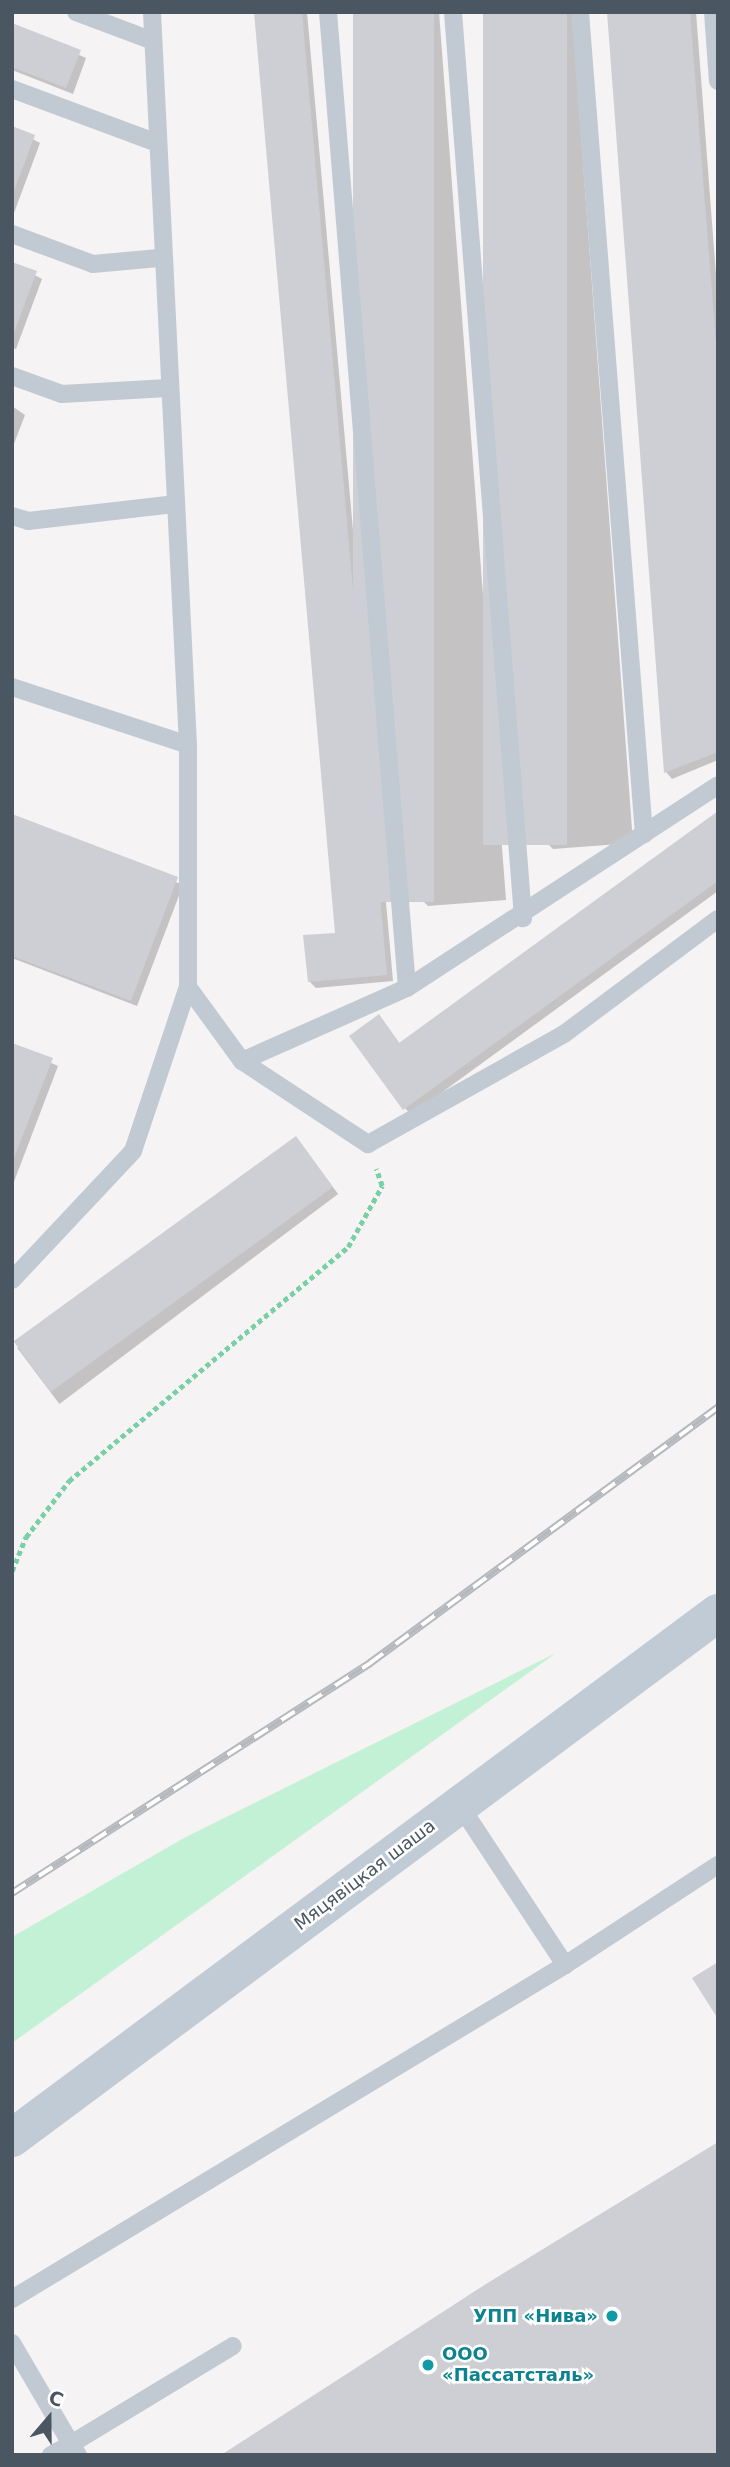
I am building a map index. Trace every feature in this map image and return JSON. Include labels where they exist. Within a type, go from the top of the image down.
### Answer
[{"type":"main road","name":"Мяцявіцкая шаша","points":[[12,2138],[718,1613]]},
{"type":"lane","points":[[76,12],[153,41]]},
{"type":"lane","points":[[12,1280],[133,1151],[188,987],[188,744],[176,504],[159,258],[152,12]]},
{"type":"lane","points":[[328,12],[407,988]]},
{"type":"lane","points":[[453,12],[523,918]]},
{"type":"lane","points":[[580,12],[644,835]]},
{"type":"lane","points":[[713,12],[718,81]]},
{"type":"lane","points":[[12,89],[157,143]]},
{"type":"lane","points":[[12,234],[93,264],[159,258]]},
{"type":"lane","points":[[12,376],[62,394],[168,388]]},
{"type":"lane","points":[[12,516],[28,521],[176,504]]},
{"type":"lane","points":[[12,687],[188,744]]},
{"type":"lane","points":[[242,1061],[407,988],[523,918],[718,785]]},
{"type":"lane","points":[[188,987],[242,1061],[368,1144],[564,1034],[718,919]]},
{"type":"lane","points":[[459,1804],[565,1965]]},
{"type":"lane","points":[[12,2299],[565,1965],[718,1865]]},
{"type":"lane","points":[[12,2343],[75,2449]]},
{"type":"lane","points":[[51,2455],[75,2449],[233,2346]]},
{"type":"path","points":[[12,1571],[26,1537],[69,1481],[348,1247],[382,1186],[368,1144]]},
{"type":"green space","points":[[556,1653],[12,2043],[12,1937],[184,1838]]},
{"type":"building","points":[[254,12],[302,12],[387,975],[308,982],[303,935],[335,933]]},
{"type":"building","points":[[353,12],[434,12],[434,902],[353,902]]},
{"type":"building","points":[[483,12],[567,12],[567,845],[483,845]]},
{"type":"building","points":[[607,12],[690,12],[718,369],[718,752],[664,773]]},
{"type":"building","points":[[12,23],[81,50],[66,88],[12,67]]},
{"type":"building","points":[[12,126],[35,135],[13,194],[12,194]]},
{"type":"building","points":[[12,262],[37,271],[13,336],[12,336]]},
{"type":"building","points":[[718,811],[718,881],[403,1110],[349,1036],[379,1014],[399,1043]]},
{"type":"building","points":[[12,814],[178,877],[131,1001],[12,956]]},
{"type":"building","points":[[12,1043],[53,1058],[12,1163]]},
{"type":"building","points":[[296,1136],[333,1187],[51,1392],[14,1341]]},
{"type":"building","points":[[718,1962],[718,2019],[692,1978]]},
{"type":"building","points":[[718,2142],[718,2455],[221,2455],[486,2284]]},
{"type":"railway","points":[[12,1893],[370,1663],[718,1407]]},
{"type":"place","name":"УПП «Нива»","points":[[612,2316]]},
{"type":"place","name":"ООО «Пассатсталь»","points":[[428,2365]]}]
